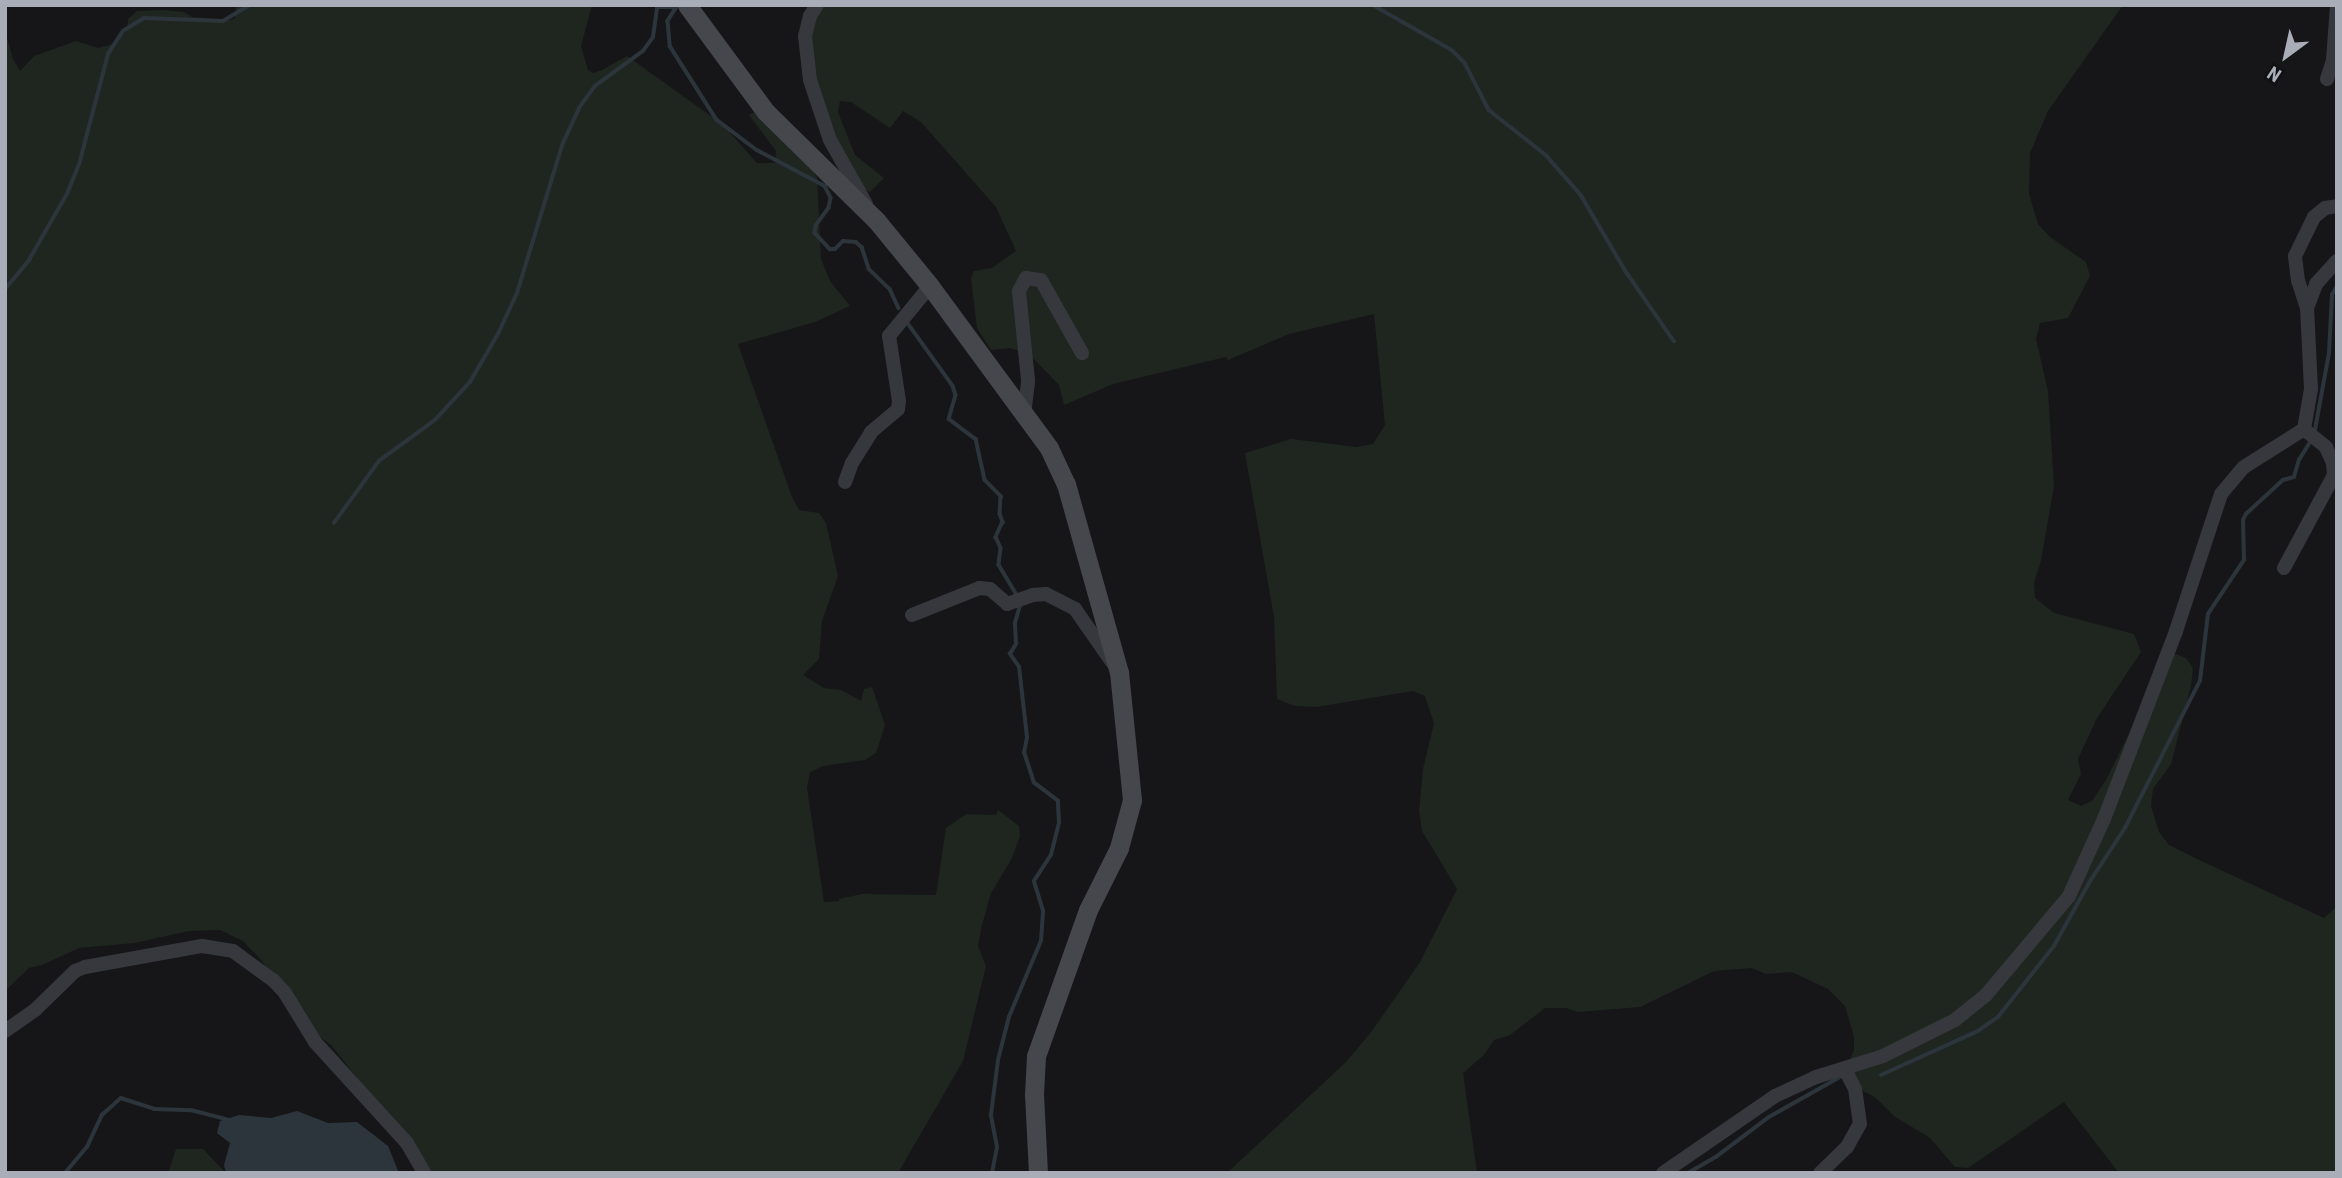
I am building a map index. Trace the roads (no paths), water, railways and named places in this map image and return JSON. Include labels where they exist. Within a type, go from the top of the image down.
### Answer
[{"type":"street","points":[[687,5],[766,112],[876,220],[930,286],[975,344],[1059,464],[1119,672],[1132,786],[1129,817],[1119,848],[1088,910],[1036,1056],[1034,1094],[1038,1173]]},
{"type":"street","points":[[817,5],[810,16],[805,36],[810,80],[830,140],[876,220]]},
{"type":"street","points":[[2327,79],[2333,60],[2337,5]]},
{"type":"street","points":[[1663,1173],[1775,1096],[1816,1077],[1883,1056],[1955,1020],[1986,995],[2069,896],[2104,819],[2171,643],[2221,494],[2244,467],[2304,429],[2311,389],[2307,308],[2298,281],[2295,256],[2303,234],[2314,217],[2325,208],[2337,206]]},
{"type":"street","points":[[2307,308],[2316,284],[2337,261]]},
{"type":"street","points":[[1024,415],[1028,380],[1018,291],[1026,278],[1041,280],[1082,353]]},
{"type":"street","points":[[845,482],[852,463],[872,432],[898,408],[900,401],[889,336],[930,286]]},
{"type":"street","points":[[2284,568],[2334,475],[2333,463],[2326,447],[2304,429]]},
{"type":"street","points":[[912,615],[979,588],[990,589],[1007,604],[1033,595],[1046,594],[1075,609],[1119,672]]},
{"type":"street","points":[[5,1031],[35,1010],[75,971],[85,967],[201,946],[233,951],[274,981],[285,993],[315,1042],[407,1143],[424,1173]]},
{"type":"street","points":[[1820,1173],[1847,1147],[1860,1124],[1855,1088],[1846,1069]]},
{"type":"waterway","points":[[5,289],[29,260],[67,194],[80,161],[108,54],[123,31],[144,18],[223,21],[250,5]]},
{"type":"waterway","points":[[1373,5],[1452,50],[1465,63],[1489,110],[1546,155],[1581,195],[1627,273],[1674,341]]},
{"type":"waterway","points":[[334,523],[379,461],[435,420],[470,382],[498,334],[517,293],[563,143],[579,108],[595,86],[643,51],[653,37],[657,7],[676,7]]},
{"type":"waterway","points":[[677,7],[668,21],[670,46],[717,120],[757,150],[825,186],[831,198],[829,208],[816,226],[815,233],[830,249],[835,249],[843,241],[856,242],[862,247],[869,269],[890,289],[899,308]]},
{"type":"waterway","points":[[2315,430],[2329,353],[2332,295],[2337,286]]},
{"type":"waterway","points":[[907,322],[953,386],[956,395],[949,419],[976,439],[985,480],[1001,496],[1000,514],[1003,522],[996,537],[1001,548],[999,565],[1017,595]]},
{"type":"waterway","points":[[1881,1075],[1978,1031],[1998,1017],[2054,946],[2089,883],[2125,828],[2200,681],[2208,614],[2244,560],[2243,520],[2246,514],[2283,480],[2294,477],[2299,460],[2311,441]]},
{"type":"waterway","points":[[992,1173],[997,1147],[991,1115],[998,1060],[1009,1017],[1041,941],[1043,911],[1034,881],[1051,855],[1059,823],[1058,801],[1034,783],[1024,753],[1027,737],[1019,667],[1010,654],[1016,644],[1015,623],[1020,606]]},
{"type":"waterway","points":[[1688,1173],[1716,1157],[1769,1117],[1842,1076]]},
{"type":"waterway","points":[[65,1173],[87,1147],[102,1115],[121,1098],[154,1109],[191,1110],[230,1120]]}]
